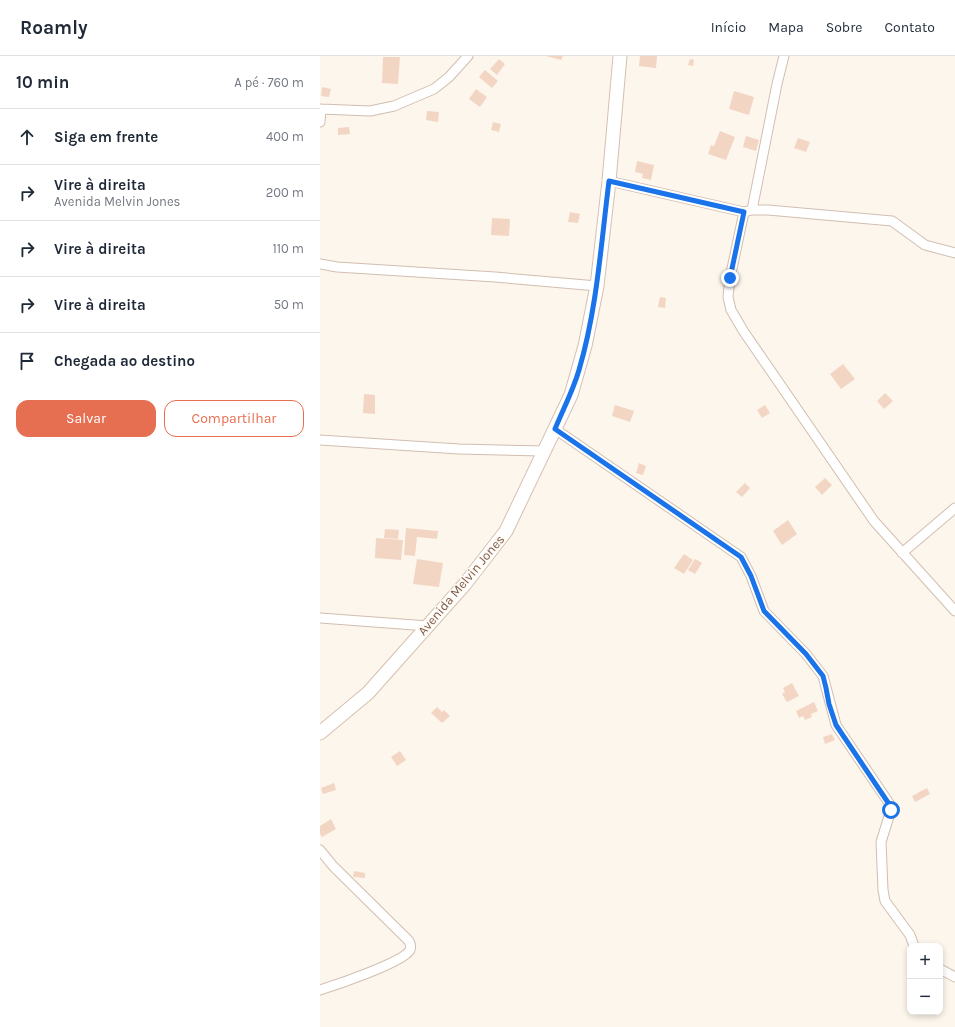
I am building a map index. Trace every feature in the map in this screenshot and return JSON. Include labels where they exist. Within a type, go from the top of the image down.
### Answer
[{"type":"street","points":[[320,122],[320,109],[370,111],[394,106],[434,89],[449,77],[468,56]]},
{"type":"street","name":"Avenida Melvin Jones","points":[[320,733],[368,693],[465,584],[506,531],[571,395],[585,346],[597,286],[609,181],[620,56]]},
{"type":"street","points":[[784,56],[748,211],[728,288],[728,303],[744,332],[874,521],[955,612]]},
{"type":"street","points":[[609,181],[748,211],[892,221],[925,244],[955,253]]},
{"type":"street","points":[[320,264],[337,267],[495,277],[597,286]]},
{"type":"street","points":[[555,429],[741,557],[751,576],[764,611],[806,654],[823,676],[829,704],[836,725],[891,806],[881,842],[883,890],[886,901],[910,935],[913,943]]},
{"type":"street","points":[[320,440],[459,449],[544,451]]},
{"type":"street","points":[[902,553],[955,508]]},
{"type":"street","points":[[320,618],[428,626]]},
{"type":"street","points":[[320,850],[333,866],[410,941],[411,945],[410,949],[404,956],[358,977],[320,990]]},
{"type":"street","points":[[943,971],[955,977]]},
{"type":"building","points":[[546,56],[563,56],[561,60]]},
{"type":"building","points":[[640,56],[657,56],[656,68],[639,66]]},
{"type":"building","points":[[383,57],[400,57],[398,84],[382,83]]},
{"type":"building","points":[[499,59],[505,64],[497,75],[490,69]]},
{"type":"building","points":[[690,59],[694,60],[693,66],[688,65]]},
{"type":"building","points":[[485,70],[498,81],[492,88],[479,77]]},
{"type":"building","points":[[322,87],[331,89],[329,97],[321,96]]},
{"type":"building","points":[[476,89],[487,97],[480,107],[469,99]]},
{"type":"building","points":[[734,91],[754,97],[749,115],[729,109]]},
{"type":"building","points":[[427,111],[439,112],[438,122],[426,120]]},
{"type":"building","points":[[493,122],[501,124],[499,132],[491,130]]},
{"type":"building","points":[[349,127],[350,134],[338,135],[338,128]]},
{"type":"building","points":[[720,131],[735,137],[726,160],[708,154],[711,145],[714,146]]},
{"type":"building","points":[[746,136],[759,140],[756,151],[743,147]]},
{"type":"building","points":[[798,138],[810,142],[806,152],[794,148]]},
{"type":"building","points":[[637,161],[654,165],[651,180],[642,178],[643,174],[635,172]]},
{"type":"building","points":[[570,212],[580,214],[578,223],[568,222]]},
{"type":"building","points":[[492,218],[510,219],[509,236],[491,235]]},
{"type":"building","points":[[660,297],[666,298],[665,308],[658,307]]},
{"type":"building","points":[[843,364],[855,379],[841,389],[830,374]]},
{"type":"building","points":[[885,393],[893,401],[884,409],[877,401]]},
{"type":"building","points":[[364,394],[375,395],[375,414],[363,413]]},
{"type":"building","points":[[615,405],[634,411],[630,422],[612,416]]},
{"type":"building","points":[[765,405],[770,413],[762,418],[757,410]]},
{"type":"building","points":[[639,463],[646,466],[643,475],[636,473]]},
{"type":"building","points":[[825,478],[832,485],[822,495],[815,487]]},
{"type":"building","points":[[745,483],[750,488],[742,497],[736,492]]},
{"type":"building","points":[[788,520],[797,534],[782,545],[773,531]]},
{"type":"building","points":[[406,528],[438,531],[437,539],[417,537],[415,556],[404,555]]},
{"type":"building","points":[[385,529],[399,530],[398,539],[384,538]]},
{"type":"building","points":[[376,538],[403,540],[401,560],[375,558]]},
{"type":"building","points":[[684,554],[693,560],[684,574],[674,568]]},
{"type":"building","points":[[417,559],[443,563],[439,587],[413,584]]},
{"type":"building","points":[[695,559],[702,563],[695,574],[688,570]]},
{"type":"building","points":[[792,683],[799,696],[787,702],[782,694],[785,692],[783,688]]},
{"type":"building","points":[[814,702],[818,711],[811,714],[812,717],[805,720],[803,716],[799,718],[796,711]]},
{"type":"building","points":[[437,707],[442,712],[444,710],[450,716],[442,723],[431,713]]},
{"type":"building","points":[[832,734],[835,740],[825,744],[823,737]]},
{"type":"building","points":[[400,751],[406,760],[397,766],[391,757]]},
{"type":"building","points":[[334,783],[336,790],[323,794],[321,788]]},
{"type":"building","points":[[927,788],[930,794],[915,802],[912,796]]},
{"type":"building","points":[[331,819],[336,829],[322,837],[320,834],[320,826]]},
{"type":"building","points":[[354,871],[365,873],[365,878],[353,877]]},
{"type":"route","points":[[730,278],[744,212],[609,181],[597,286],[585,346],[571,395],[555,429],[741,557],[746,564],[764,611],[806,654],[823,676],[832,716],[836,725],[891,806],[891,810]]}]
